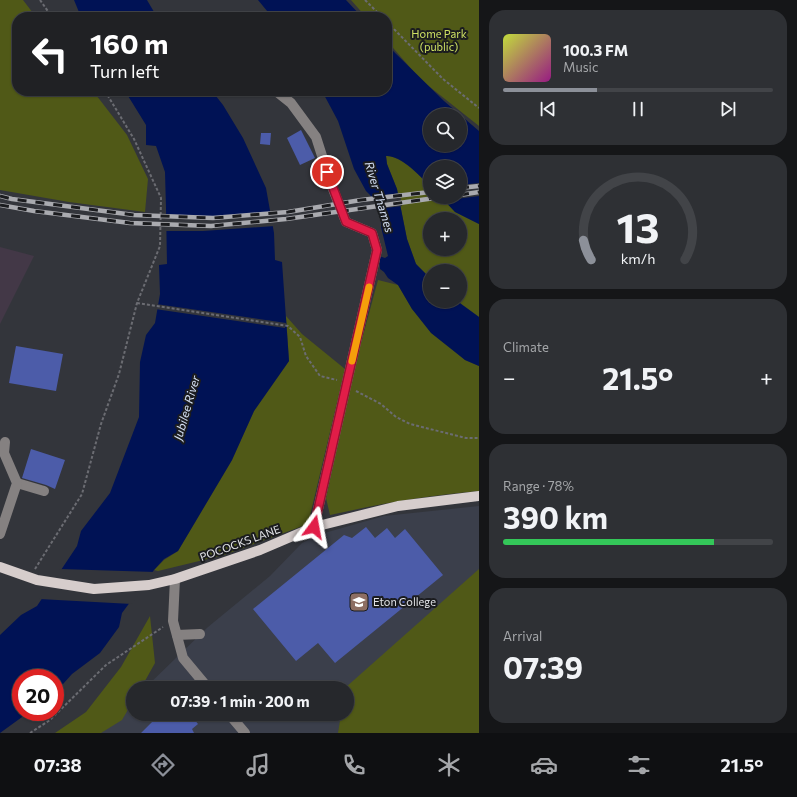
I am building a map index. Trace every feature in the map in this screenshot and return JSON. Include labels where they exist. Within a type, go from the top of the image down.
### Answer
[{"type":"main road","name":"POCOCKS LANE","points":[[0,567],[33,579],[94,589],[149,585],[175,579],[260,550],[314,527],[398,506],[479,496]]},
{"type":"street","points":[[282,96],[291,103],[316,136],[331,184],[346,222],[372,233],[377,250],[314,527]]},
{"type":"street","points":[[0,534],[17,484],[4,454],[5,442]]},
{"type":"street","points":[[17,484],[44,491]]},
{"type":"street","points":[[175,579],[173,621],[183,658],[202,681]]},
{"type":"street","points":[[177,634],[200,634]]},
{"type":"street","points":[[236,721],[245,733]]},
{"type":"path","points":[[40,0],[48,12]]},
{"type":"path","points":[[365,0],[377,12]]},
{"type":"path","points":[[392,27],[443,79],[479,108]]},
{"type":"path","points":[[33,579],[82,494],[101,424],[120,374],[137,303],[160,246],[160,198],[134,139],[108,96]]},
{"type":"path","points":[[137,303],[288,326],[300,337],[306,356],[320,376],[347,382],[355,391],[381,404],[396,417],[410,424],[466,438],[479,438]]},
{"type":"path","points":[[30,733],[50,720],[106,665],[141,640],[173,621]]},
{"type":"shaded area","points":[[0,247],[34,256],[0,324]]},
{"type":"shaded area","name":"Eton College","points":[[479,506],[479,733],[100,733],[126,706],[126,721],[354,721],[354,681],[152,681],[208,627],[270,576],[302,543],[321,534],[384,516]]},
{"type":"green space","points":[[0,0],[23,0],[32,12],[12,12],[12,96],[97,96],[127,135],[148,179],[145,212],[69,202],[0,190]]},
{"type":"green space","name":"Home Park (public)","points":[[351,0],[479,0],[479,126],[467,116],[467,108],[456,108],[421,80],[392,47],[392,12],[362,12]]},
{"type":"green space","points":[[386,156],[398,159],[423,179],[423,204],[448,204],[455,212],[423,212],[423,256],[467,256],[467,218],[479,224],[479,317],[467,308],[467,264],[423,264],[423,271],[416,264],[407,239],[397,189],[387,164]]},
{"type":"green space","points":[[378,280],[398,285],[412,309],[465,360],[479,366],[479,491],[404,500],[330,515],[326,498],[354,369]]},
{"type":"green space","points":[[286,316],[302,334],[345,369],[308,524],[224,555],[158,571],[154,570],[164,560],[178,551],[232,460],[254,411],[289,361]]},
{"type":"green space","points":[[479,569],[479,733],[338,733],[340,721],[354,721],[353,681]]},
{"type":"green space","points":[[150,616],[155,663],[145,681],[126,681],[126,713],[122,720],[101,733],[55,733],[86,712],[121,667]]},
{"type":"water","points":[[74,0],[147,0],[154,12],[79,12]]},
{"type":"water","points":[[258,0],[346,0],[357,12],[268,12]]},
{"type":"water","name":"River Thames","points":[[392,50],[452,108],[423,108],[423,152],[467,152],[467,121],[479,131],[479,224],[467,218],[467,212],[455,212],[448,204],[467,204],[467,160],[423,160],[423,179],[404,162],[386,156],[387,164],[397,189],[407,239],[416,264],[423,271],[423,308],[467,308],[479,317],[479,366],[465,360],[431,333],[412,309],[398,285],[388,278],[380,269],[379,256],[385,258],[388,256],[381,227],[381,212],[366,191],[354,169],[338,121],[325,96],[392,96]]},
{"type":"water","name":"Jubilee River","points":[[128,96],[216,96],[223,105],[243,138],[266,188],[274,233],[275,260],[282,262],[289,361],[254,411],[232,460],[178,551],[164,559],[154,570],[122,613],[119,627],[100,653],[72,674],[64,683],[64,669],[12,669],[12,721],[17,721],[0,733],[0,635],[21,615],[37,606],[77,546],[81,531],[110,493],[139,417],[140,362],[146,335],[155,323],[160,294],[159,265],[167,264],[165,172],[156,146],[146,145],[146,125]]},
{"type":"pier","points":[[479,183],[479,196],[467,198],[467,184]]},
{"type":"pier","points":[[400,193],[402,206],[377,209],[369,197]]},
{"type":"pier","points":[[272,212],[275,226],[203,231],[165,231],[164,217],[233,216]]},
{"type":"pier","points":[[156,304],[286,323],[285,328],[155,309]]},
{"type":"pier","points":[[60,569],[155,572],[132,604],[39,599]]},
{"type":"building","points":[[301,130],[315,158],[300,165],[287,138]]},
{"type":"building","points":[[261,133],[271,133],[270,145],[260,144]]},
{"type":"building","points":[[16,346],[63,354],[56,391],[9,383]]},
{"type":"building","points":[[31,449],[65,460],[55,489],[22,478]]},
{"type":"building","points":[[366,527],[375,538],[387,528],[395,538],[405,529],[443,575],[335,663],[318,643],[296,661],[253,609],[344,535],[352,538]]},
{"type":"building","points":[[153,721],[196,721],[198,724],[192,729],[194,733],[141,733]]},
{"type":"railway","points":[[467,187],[479,186]]},
{"type":"railway","points":[[467,194],[479,192]]},
{"type":"railway","points":[[0,196],[12,199],[134,215],[213,218],[288,212],[361,200],[423,193]]},
{"type":"railway","points":[[0,205],[34,211],[130,223],[211,226],[286,219],[423,200]]},
{"type":"slow traffic","points":[[352,361],[369,287]]},
{"type":"place","name":"Eton College","points":[[359,602]]},
{"type":"route","points":[[314,527],[377,250],[372,233],[346,222],[327,172]]}]
